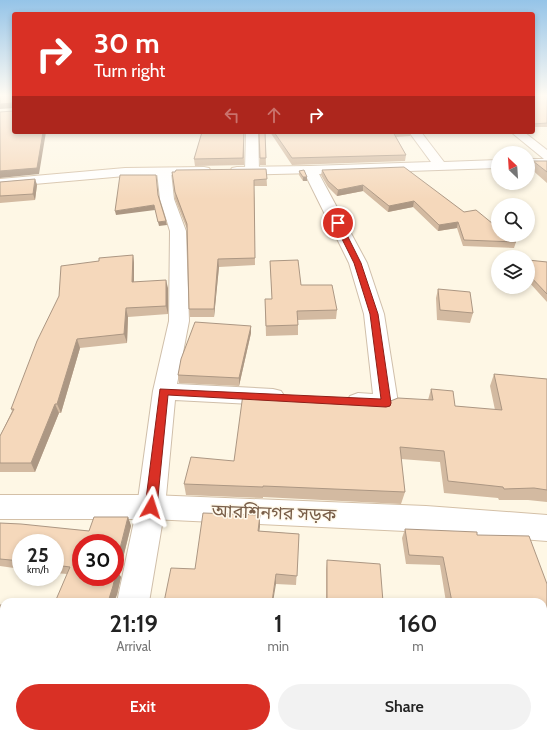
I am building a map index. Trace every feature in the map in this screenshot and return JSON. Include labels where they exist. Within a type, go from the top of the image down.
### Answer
[{"type":"street","points":[[252,134],[252,170]]},
{"type":"street","points":[[416,134],[440,166]]},
{"type":"street","points":[[520,134],[547,156]]},
{"type":"street","points":[[535,164],[547,163]]},
{"type":"street","points":[[0,183],[125,172],[310,170],[491,164]]},
{"type":"street","points":[[310,170],[358,263],[374,314],[386,403],[339,401]]},
{"type":"street","points":[[134,598],[151,507],[164,391],[179,321],[178,231],[167,200],[164,172]]},
{"type":"street","points":[[164,391],[291,398]]},
{"type":"street","name":"আরশিনগর সড়ক","points":[[0,507],[151,507],[426,519],[547,528]]},
{"type":"building","points":[[0,130],[12,130],[12,134],[43,134],[37,168],[0,171]]},
{"type":"building","points":[[201,134],[244,134],[243,158],[194,159]]},
{"type":"building","points":[[259,134],[265,134],[266,158],[260,158]]},
{"type":"building","points":[[275,134],[394,134],[406,155],[292,158]]},
{"type":"building","points":[[535,161],[547,161],[547,172],[535,163]]},
{"type":"building","points":[[404,167],[464,212],[476,210],[491,222],[491,241],[464,240],[458,222],[439,225],[414,201],[389,206],[363,185],[338,190],[328,181],[322,170]]},
{"type":"building","points":[[266,169],[267,179],[254,180],[255,258],[218,259],[214,309],[189,309],[187,224],[175,192],[172,172],[175,172],[176,170]]},
{"type":"building","points":[[304,170],[307,177],[303,177],[299,171]]},
{"type":"building","points":[[120,175],[156,175],[158,195],[166,221],[158,222],[154,205],[115,211]]},
{"type":"building","points":[[35,179],[33,194],[0,196],[0,182]]},
{"type":"building","points":[[133,255],[132,282],[166,280],[166,306],[126,308],[124,334],[77,339],[57,404],[55,404],[31,463],[0,463],[0,436],[14,409],[11,409],[37,341],[59,296],[61,266],[99,261],[99,258]]},
{"type":"building","points":[[298,260],[301,285],[332,285],[337,310],[297,311],[298,325],[266,326],[265,299],[272,299],[270,261]]},
{"type":"building","points":[[535,261],[547,262],[547,294],[535,281]]},
{"type":"building","points":[[438,289],[470,292],[473,313],[440,310]]},
{"type":"building","points":[[195,322],[251,326],[239,378],[178,375],[181,359]]},
{"type":"building","points":[[494,374],[547,379],[547,490],[534,488],[504,489],[503,487],[448,481],[444,451],[400,447],[405,492],[184,484],[191,457],[234,461],[243,394],[388,402],[398,398],[433,400],[431,389],[453,391],[455,406],[502,410]]},
{"type":"building","points":[[203,513],[260,515],[258,531],[299,534],[297,576],[276,574],[273,598],[165,598],[171,568],[195,569]]},
{"type":"building","points":[[94,517],[128,517],[124,534],[72,534],[72,586],[113,586],[109,598],[57,598],[62,586],[64,586],[64,581],[70,567],[64,566],[64,534],[12,534],[12,560],[0,559],[0,523],[89,531]]},
{"type":"building","points":[[405,529],[477,532],[477,535],[529,536],[547,584],[547,598],[451,598],[443,557],[409,555]]},
{"type":"building","points":[[327,560],[380,564],[383,598],[327,598]]},
{"type":"route","points":[[151,507],[164,391],[386,403],[374,314],[358,263],[338,223]]}]
